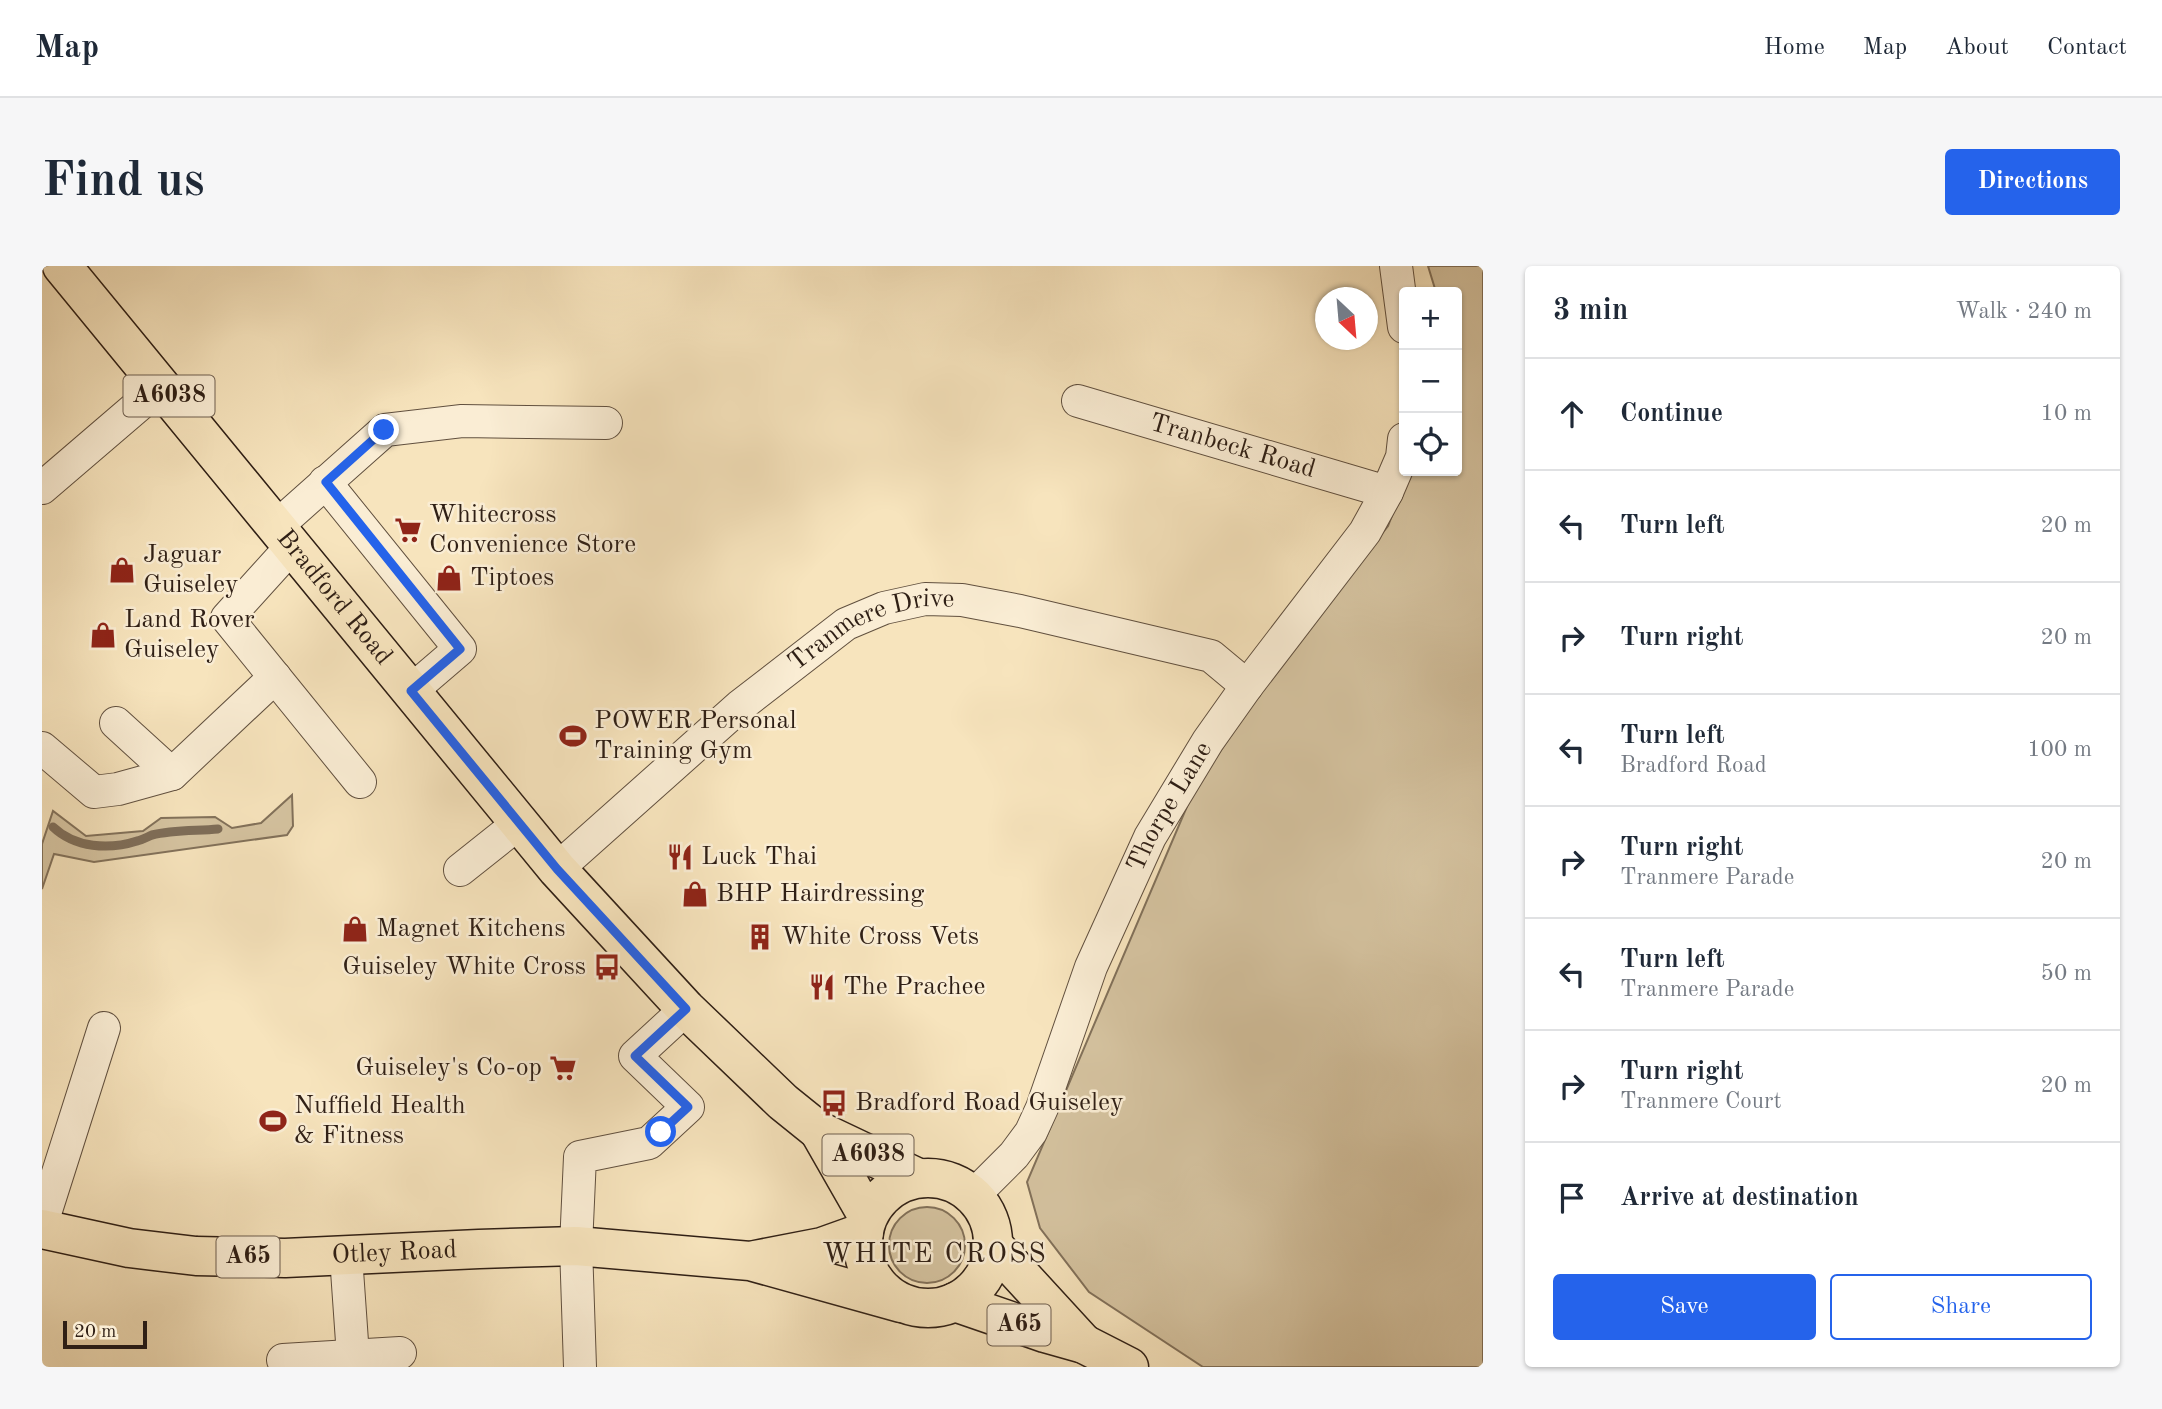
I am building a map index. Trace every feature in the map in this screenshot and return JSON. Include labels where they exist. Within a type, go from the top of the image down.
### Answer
[{"type":"main road","name":"Bradford Road","points":[[62,266],[557,869],[686,1009],[783,1102],[819,1131],[918,1178]]},
{"type":"main road","name":"Bradford Road","points":[[819,1131],[866,1223]]},
{"type":"main road","points":[[918,1178],[957,1184],[973,1196]]},
{"type":"main road","name":"A65","points":[[866,1223],[883,1196],[899,1185],[918,1178]]},
{"type":"main road","name":"A65","points":[[901,1303],[919,1308],[938,1308],[971,1293],[983,1279],[990,1263],[993,1245],[991,1224],[984,1209],[973,1196]]},
{"type":"main road","points":[[866,1223],[864,1254],[870,1274],[883,1291],[901,1303]]},
{"type":"main road","name":"Otley Road","points":[[750,1261],[822,1247],[866,1223]]},
{"type":"main road","name":"Otley Road","points":[[42,1229],[129,1248],[196,1256],[285,1258],[576,1246],[750,1261],[901,1303]]},
{"type":"main road","name":"A65","points":[[993,1245],[1084,1344]]},
{"type":"main road","name":"A65","points":[[956,1302],[1084,1344],[1129,1367]]},
{"type":"street","points":[[1396,266],[1399,289]]},
{"type":"street","points":[[42,488],[160,386]]},
{"type":"street","name":"Tranbeck Road","points":[[1078,401],[1387,492]]},
{"type":"street","points":[[360,782],[227,618],[326,482],[384,430],[462,421],[606,423]]},
{"type":"street","name":"Thorpe Lane","points":[[973,1196],[1014,1155],[1031,1132],[1042,1108],[1091,967],[1150,837],[1202,750],[1247,686],[1365,532],[1399,464]]},
{"type":"street","points":[[326,482],[460,649],[411,691]]},
{"type":"street","name":"Tranmere Drive","points":[[557,869],[740,706],[846,624],[884,608],[925,599],[962,600],[1020,611],[1211,656],[1247,686]]},
{"type":"street","points":[[42,748],[94,792],[118,789],[172,774],[275,677]]},
{"type":"street","points":[[116,723],[172,774]]},
{"type":"street","points":[[460,870],[519,823]]},
{"type":"street","points":[[580,1367],[576,1246],[580,1157],[649,1143],[688,1107],[635,1056],[686,1009]]},
{"type":"street","points":[[42,1223],[104,1028]]},
{"type":"street","points":[[346,1256],[353,1356]]},
{"type":"street","points":[[283,1360],[400,1353]]},
{"type":"shaded area","points":[[1428,266],[1483,266],[1483,1367],[1203,1367],[1089,1292],[1040,1228],[1027,1182],[1194,790],[1290,648],[1388,526],[1407,476],[1462,476],[1462,287],[1434,287]]},
{"type":"shaded area","points":[[292,795],[293,826],[287,835],[94,862],[54,854],[42,889],[42,844],[53,811],[86,836],[143,831],[161,818],[215,817],[232,828],[261,823]]},
{"type":"shaded area","points":[[927,1207],[942,1210],[954,1218],[962,1230],[965,1245],[962,1260],[954,1272],[942,1280],[927,1283],[912,1280],[900,1272],[892,1260],[889,1245],[892,1230],[900,1218],[912,1210]]},
{"type":"waterway","points":[[53,827],[71,839],[104,846],[126,844],[160,833],[218,829]]},
{"type":"place","name":"Whitecross Convenience Store","points":[[408,530]]},
{"type":"place","name":"Jaguar Guiseley","points":[[122,570]]},
{"type":"place","name":"Tiptoes","points":[[449,578]]},
{"type":"place","name":"Land Rover Guiseley","points":[[103,635]]},
{"type":"place","name":"POWER Personal Training Gym","points":[[573,736]]},
{"type":"place","name":"Luck Thai","points":[[680,857]]},
{"type":"place","name":"BHP Hairdressing","points":[[695,894]]},
{"type":"place","name":"Magnet Kitchens","points":[[355,929]]},
{"type":"place","name":"White Cross Vets","points":[[760,937]]},
{"type":"place","name":"Guiseley White Cross","points":[[607,967]]},
{"type":"place","name":"The Prachee","points":[[822,987]]},
{"type":"place","name":"Guiseley's Co-op","points":[[563,1068]]},
{"type":"place","name":"Bradford Road Guiseley","points":[[834,1103]]},
{"type":"place","name":"Nuffield Health & Fitness","points":[[273,1121]]},
{"type":"district","name":"WHITE CROSS","points":[[935,1255]]},
{"type":"route","points":[[384,430],[326,482],[460,649],[411,691],[557,869],[686,1009],[635,1056],[688,1107],[661,1132]]}]
